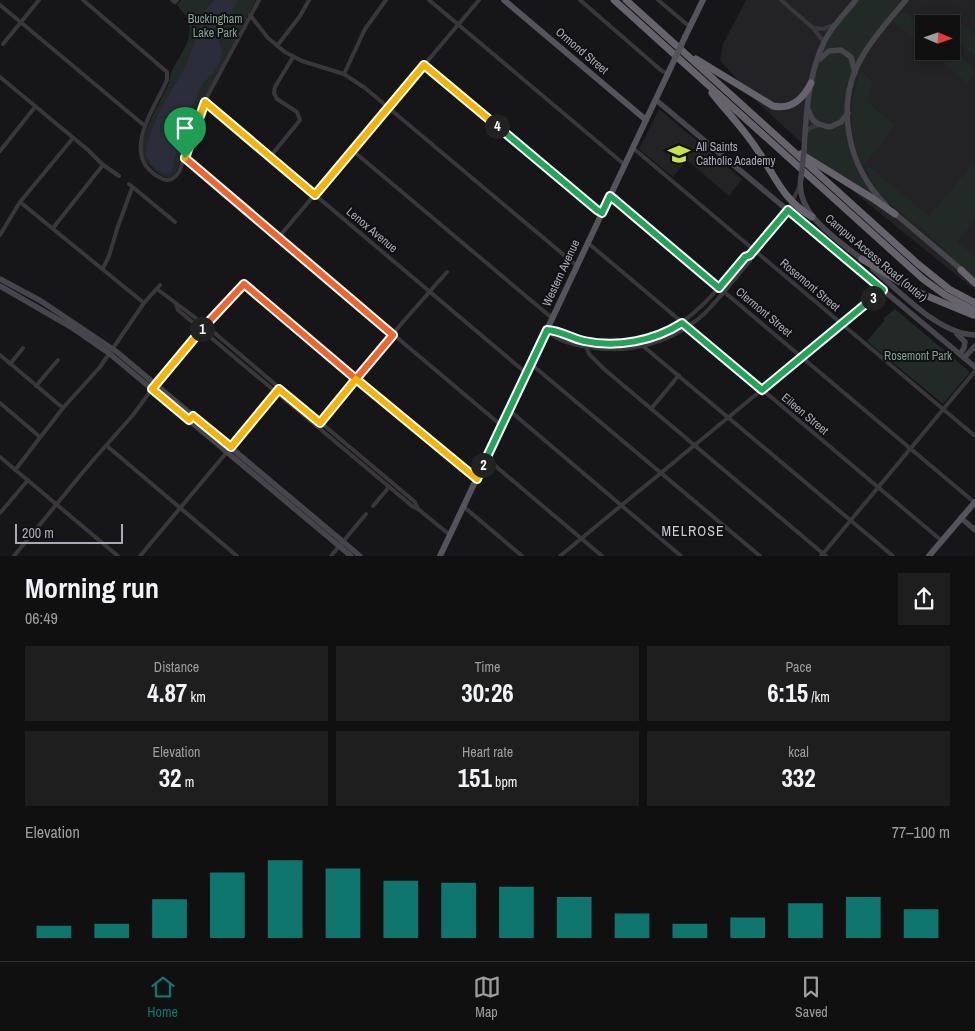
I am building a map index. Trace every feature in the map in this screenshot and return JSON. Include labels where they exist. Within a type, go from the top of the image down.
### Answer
[{"type":"highway","points":[[614,0],[918,274],[945,295],[975,311]]},
{"type":"highway","points":[[626,0],[928,273],[950,289],[975,303]]},
{"type":"highway","points":[[663,34],[696,59],[773,106],[786,107],[795,103],[803,97],[811,83]]},
{"type":"highway","points":[[682,62],[710,91],[754,144],[773,178],[794,203],[812,217]]},
{"type":"highway","points":[[750,112],[806,158],[895,214]]},
{"type":"highway","points":[[862,259],[915,291],[975,315]]},
{"type":"highway","points":[[961,270],[975,281]]},
{"type":"main road","name":"Ormond Street","points":[[504,0],[646,120]]},
{"type":"main road","name":"Western Avenue","points":[[440,556],[703,0]]},
{"type":"main road","points":[[933,555],[942,541],[975,502]]},
{"type":"street","points":[[3,44],[39,0]]},
{"type":"street","points":[[83,0],[165,69],[168,75],[166,84],[145,126],[140,151],[142,158],[151,170],[163,179],[172,180],[178,174],[185,158],[205,102],[259,0]]},
{"type":"street","points":[[277,46],[297,21],[309,0]]},
{"type":"street","points":[[344,74],[365,29],[386,0]]},
{"type":"street","points":[[429,0],[625,165]]},
{"type":"street","points":[[278,238],[479,0]]},
{"type":"street","points":[[580,0],[662,70],[669,70]]},
{"type":"street","points":[[658,0],[690,27]]},
{"type":"street","points":[[781,0],[813,28],[824,42]]},
{"type":"street","name":"Campus Access Road (outer)","points":[[856,0],[824,42],[811,83],[800,181],[801,197],[812,217],[931,318],[951,330],[975,335]]},
{"type":"street","points":[[906,0],[868,48],[855,73],[849,95],[848,133],[856,162],[876,194],[895,214],[961,270]]},
{"type":"street","points":[[0,5],[145,126]]},
{"type":"street","points":[[250,15],[264,34],[293,57],[344,74],[365,88],[577,266]]},
{"type":"street","points":[[813,28],[823,29],[836,24]]},
{"type":"street","points":[[817,63],[829,51],[841,50],[851,57],[855,73]]},
{"type":"street","points":[[270,157],[300,120],[297,112],[278,99],[274,93],[275,87],[293,57]]},
{"type":"street","points":[[424,65],[602,213]]},
{"type":"street","points":[[0,78],[103,165],[119,176]]},
{"type":"street","points":[[584,341],[594,360],[824,555],[877,487],[975,369],[962,356],[656,100]]},
{"type":"street","name":"Lenox Avenue","points":[[205,102],[526,373]]},
{"type":"street","points":[[808,104],[810,116],[818,125]]},
{"type":"street","points":[[0,151],[35,107]]},
{"type":"street","points":[[805,133],[810,128],[818,125],[834,126],[841,122],[848,113]]},
{"type":"street","points":[[0,235],[20,202],[73,138]]},
{"type":"street","name":"Rosemont Street","points":[[633,148],[752,253],[842,324],[975,436]]},
{"type":"street","points":[[352,150],[552,318]]},
{"type":"street","points":[[185,158],[502,426]]},
{"type":"street","points":[[53,228],[103,165]]},
{"type":"street","points":[[794,203],[800,181]]},
{"type":"street","points":[[103,268],[108,258],[130,186],[174,222]]},
{"type":"street","name":"Clermont Street","points":[[610,196],[975,502]]},
{"type":"street","points":[[547,330],[554,330],[584,341],[615,343],[639,341],[662,333],[682,323],[707,302],[745,257],[752,253],[801,197]]},
{"type":"street","points":[[20,202],[144,303]]},
{"type":"street","name":"Eileen Street","points":[[588,243],[942,541]]},
{"type":"street","points":[[547,330],[557,338],[586,347],[614,349],[643,346],[664,339],[687,327],[705,312],[750,261],[752,253]]},
{"type":"street","points":[[319,424],[402,322],[447,272]]},
{"type":"street","points":[[0,279],[111,351],[342,544],[360,556]]},
{"type":"street","points":[[14,556],[56,504],[133,416],[203,327],[244,284],[477,479]]},
{"type":"street","points":[[0,286],[20,293]]},
{"type":"street","points":[[15,470],[62,408],[95,374],[144,303],[158,287],[176,304],[178,310],[203,327],[319,424],[412,506],[450,535]]},
{"type":"street","points":[[560,556],[883,290]]},
{"type":"street","points":[[951,330],[963,338],[965,342],[962,356]]},
{"type":"street","points":[[639,341],[893,556]]},
{"type":"street","points":[[962,356],[975,346]]},
{"type":"street","points":[[10,364],[23,348]]},
{"type":"street","points":[[0,355],[62,408]]},
{"type":"street","points":[[36,386],[58,360]]},
{"type":"street","points":[[531,364],[760,556]]},
{"type":"street","points":[[651,409],[679,375]]},
{"type":"street","points":[[140,556],[278,391]]},
{"type":"street","points":[[0,403],[40,437]]},
{"type":"street","points":[[509,410],[681,556]]},
{"type":"street","points":[[107,446],[237,556]]},
{"type":"street","points":[[0,457],[118,556]]},
{"type":"street","points":[[486,458],[602,556]]},
{"type":"street","points":[[0,512],[28,480]]},
{"type":"street","points":[[373,506],[390,485]]},
{"type":"street","points":[[464,506],[522,556]]},
{"type":"street","points":[[331,556],[366,514]]},
{"type":"street","points":[[961,518],[975,530]]},
{"type":"street","points":[[342,544],[351,556]]},
{"type":"shaded area","points":[[746,0],[975,0],[975,290],[861,198],[757,102],[720,60],[723,44]]},
{"type":"shaded area","name":"All Saints Catholic Academy","points":[[659,109],[742,179],[729,196],[687,160],[673,177],[639,149]]},
{"type":"green space","name":"Buckingham Lake Park","points":[[181,0],[256,0],[206,95],[176,172],[171,176],[165,177],[147,162],[142,150],[148,126],[189,38],[189,23],[177,5]]},
{"type":"green space","points":[[856,0],[906,0],[859,63],[849,95],[849,145],[859,173],[872,194],[806,154],[810,118],[810,90],[824,42]]},
{"type":"green space","points":[[907,14],[915,21],[915,40],[892,21],[899,15]]},
{"type":"green space","points":[[960,23],[975,35],[975,56],[960,44]]},
{"type":"green space","points":[[960,56],[972,66],[973,73],[967,83],[940,60],[960,60]]},
{"type":"green space","points":[[861,71],[872,81],[867,102],[895,125],[863,167],[852,129],[853,99]]},
{"type":"green space","points":[[975,162],[975,220],[957,242],[975,257],[975,280],[951,258],[950,254],[878,192],[866,170],[868,166],[929,216]]},
{"type":"green space","name":"Rosemont Park","points":[[895,309],[970,372],[943,404],[867,341],[885,320],[883,319]]},
{"type":"water","points":[[215,0],[238,0],[220,30],[221,59],[213,73],[202,84],[186,122],[178,151],[174,158],[172,172],[164,173],[157,170],[146,156],[151,134],[160,112],[187,63],[202,22],[203,12]]},
{"type":"place","name":"All Saints Catholic Academy","points":[[679,154]]},
{"type":"district","name":"MELROSE","points":[[693,531]]},
{"type":"route","points":[[185,158],[205,102],[315,195],[424,65],[597,210],[602,213],[610,196],[719,288],[788,210],[883,290],[762,390],[682,323],[662,333],[639,341],[615,343],[584,341],[554,330],[547,330],[477,479],[356,379],[320,423],[279,389],[231,447],[193,416],[189,420],[152,389],[193,338],[244,284],[356,379],[393,335],[185,158]]}]
